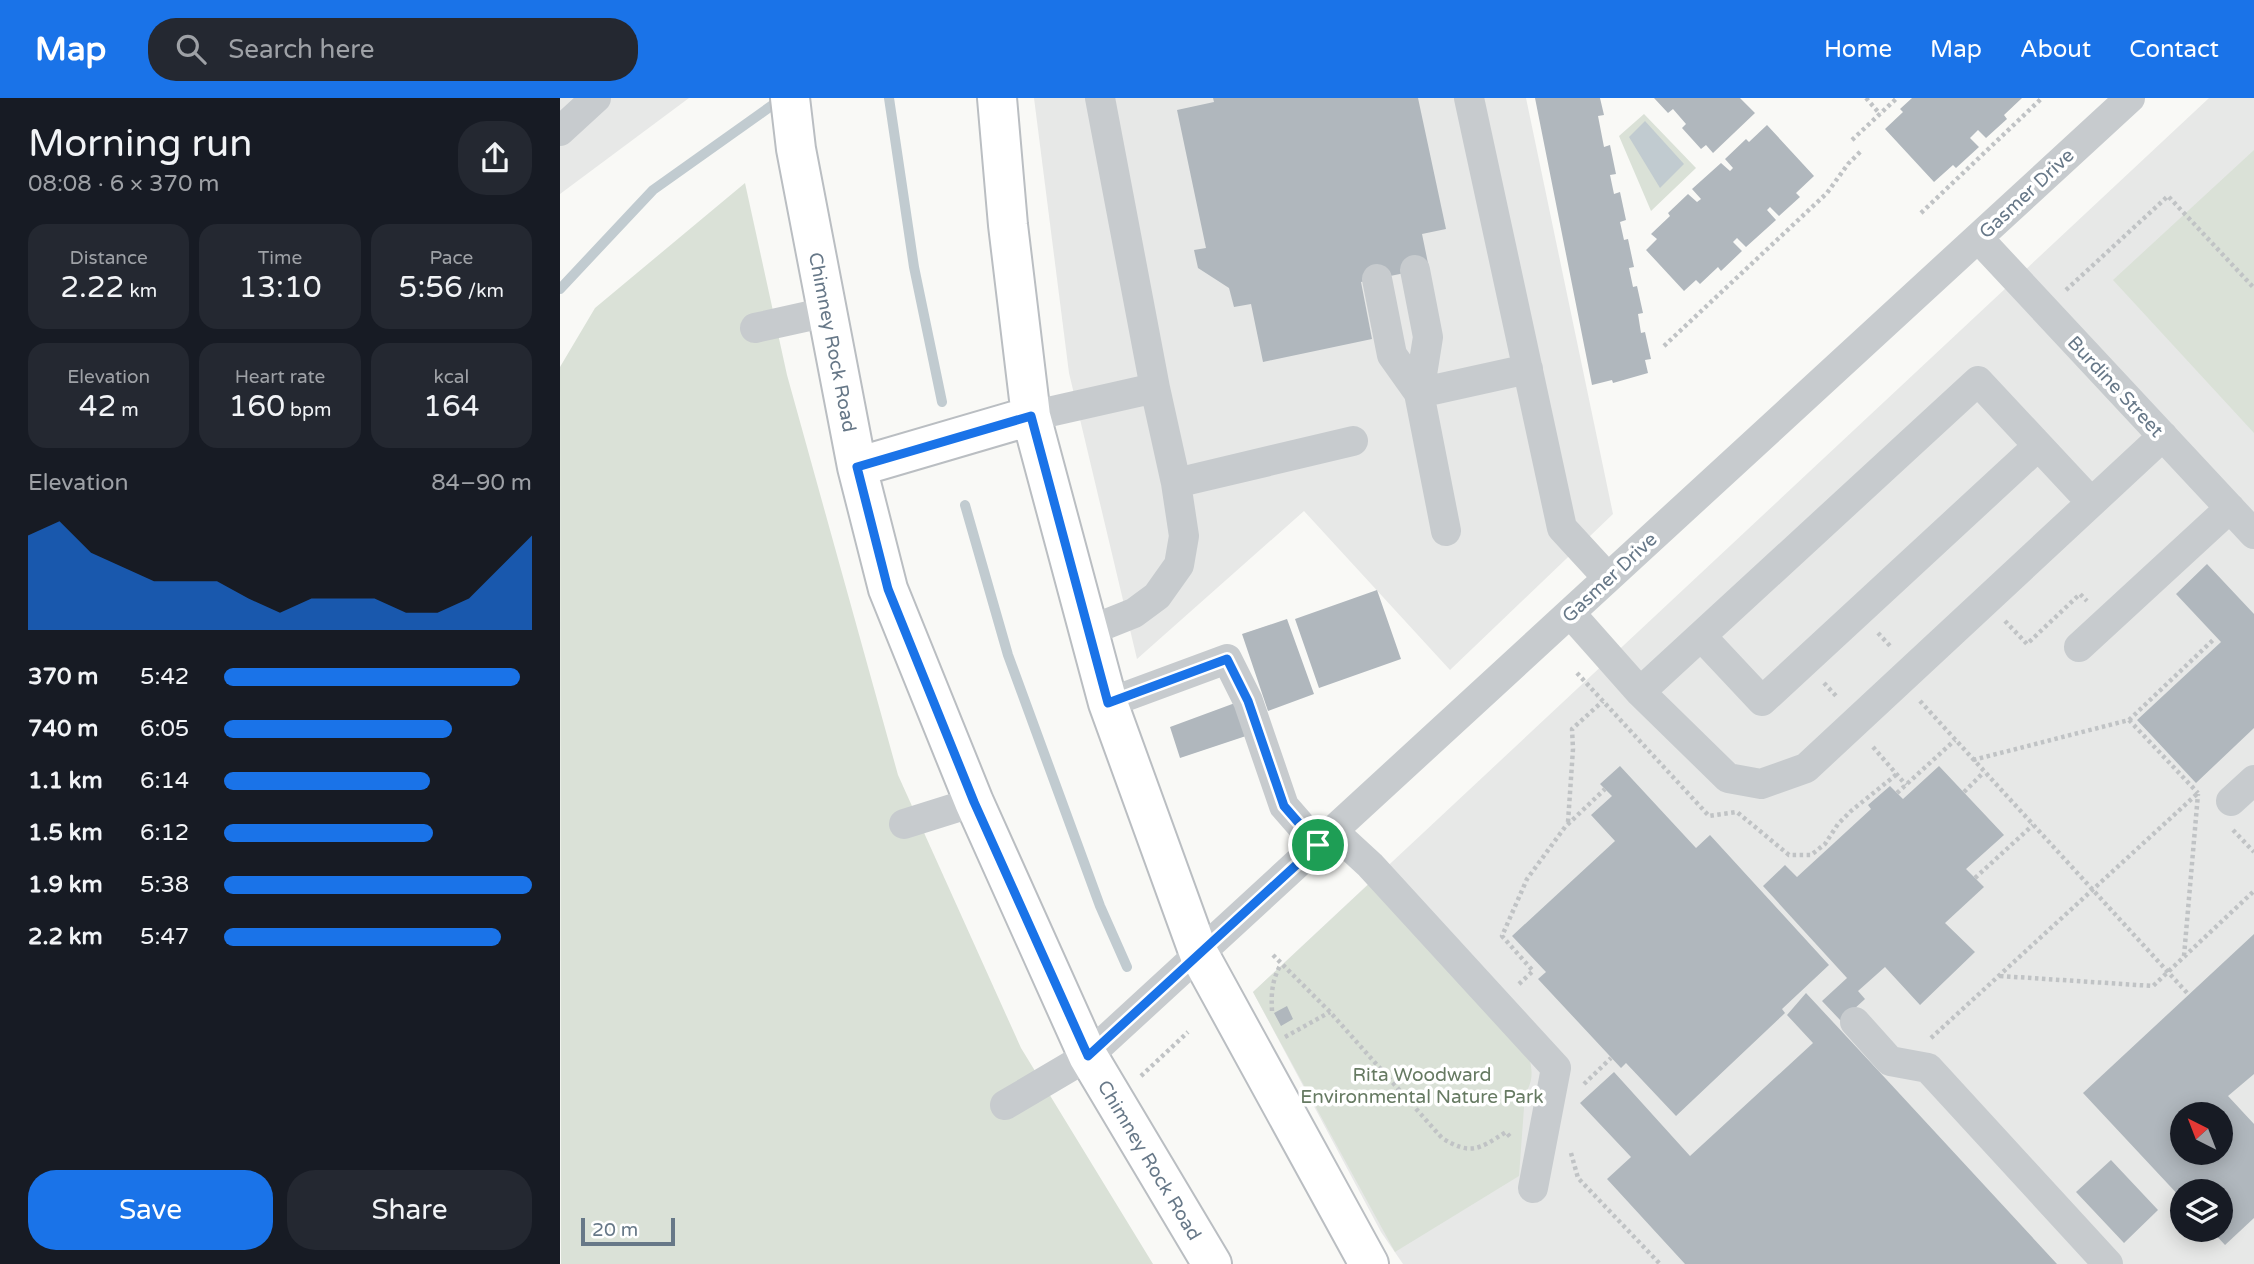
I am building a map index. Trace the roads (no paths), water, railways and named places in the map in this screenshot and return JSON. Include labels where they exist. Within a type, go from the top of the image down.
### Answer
[{"type":"main road","name":"Chimney Rock Road","points":[[790,98],[796,149],[857,467],[888,589],[974,802],[1088,1056],[1212,1264]]},
{"type":"main road","points":[[997,98],[1008,225],[1031,416],[1108,703],[1199,954],[1369,1264]]},
{"type":"main road","points":[[857,467],[1031,416]]},
{"type":"street","points":[[560,131],[596,98]]},
{"type":"street","points":[[1089,631],[1134,612],[1157,596],[1179,565],[1184,536],[1176,483],[1155,388],[1100,98]]},
{"type":"street","points":[[1469,98],[1562,528],[1608,578]]},
{"type":"street","name":"Gasmer Drive","points":[[1005,1105],[1088,1056],[2130,98]]},
{"type":"street","name":"Burdine Street","points":[[1978,238],[2254,534]]},
{"type":"street","points":[[1419,393],[1392,355],[1396,274],[1428,337],[1419,393],[1446,531]]},
{"type":"street","points":[[755,328],[827,312]]},
{"type":"street","points":[[1419,393],[1528,369]]},
{"type":"street","points":[[1640,692],[1978,381],[2091,502]]},
{"type":"street","points":[[1031,416],[1155,388]]},
{"type":"street","points":[[1570,613],[1640,692],[1728,778],[1761,783],[1806,768],[2162,436]]},
{"type":"street","points":[[1176,483],[1353,441]]},
{"type":"street","points":[[1702,636],[1762,701],[2038,446]]},
{"type":"street","points":[[2079,648],[2230,508]]},
{"type":"street","points":[[1108,703],[1227,659],[1248,701],[1284,806],[1325,838],[1370,865],[1556,1068],[1533,1188]]},
{"type":"street","points":[[2221,809],[2254,780]]},
{"type":"street","points":[[904,824],[974,802]]},
{"type":"street","points":[[1855,1022],[1890,1061],[1928,1068],[2108,1264]]},
{"type":"waterway","points":[[889,98],[914,267],[942,402]]},
{"type":"waterway","points":[[560,289],[653,190],[781,99]]},
{"type":"waterway","points":[[965,505],[1008,655],[1100,906],[1127,967]]},
{"type":"park label","name":"Rita Woodward Environmental Nature Park","points":[[1422,1085]]}]
